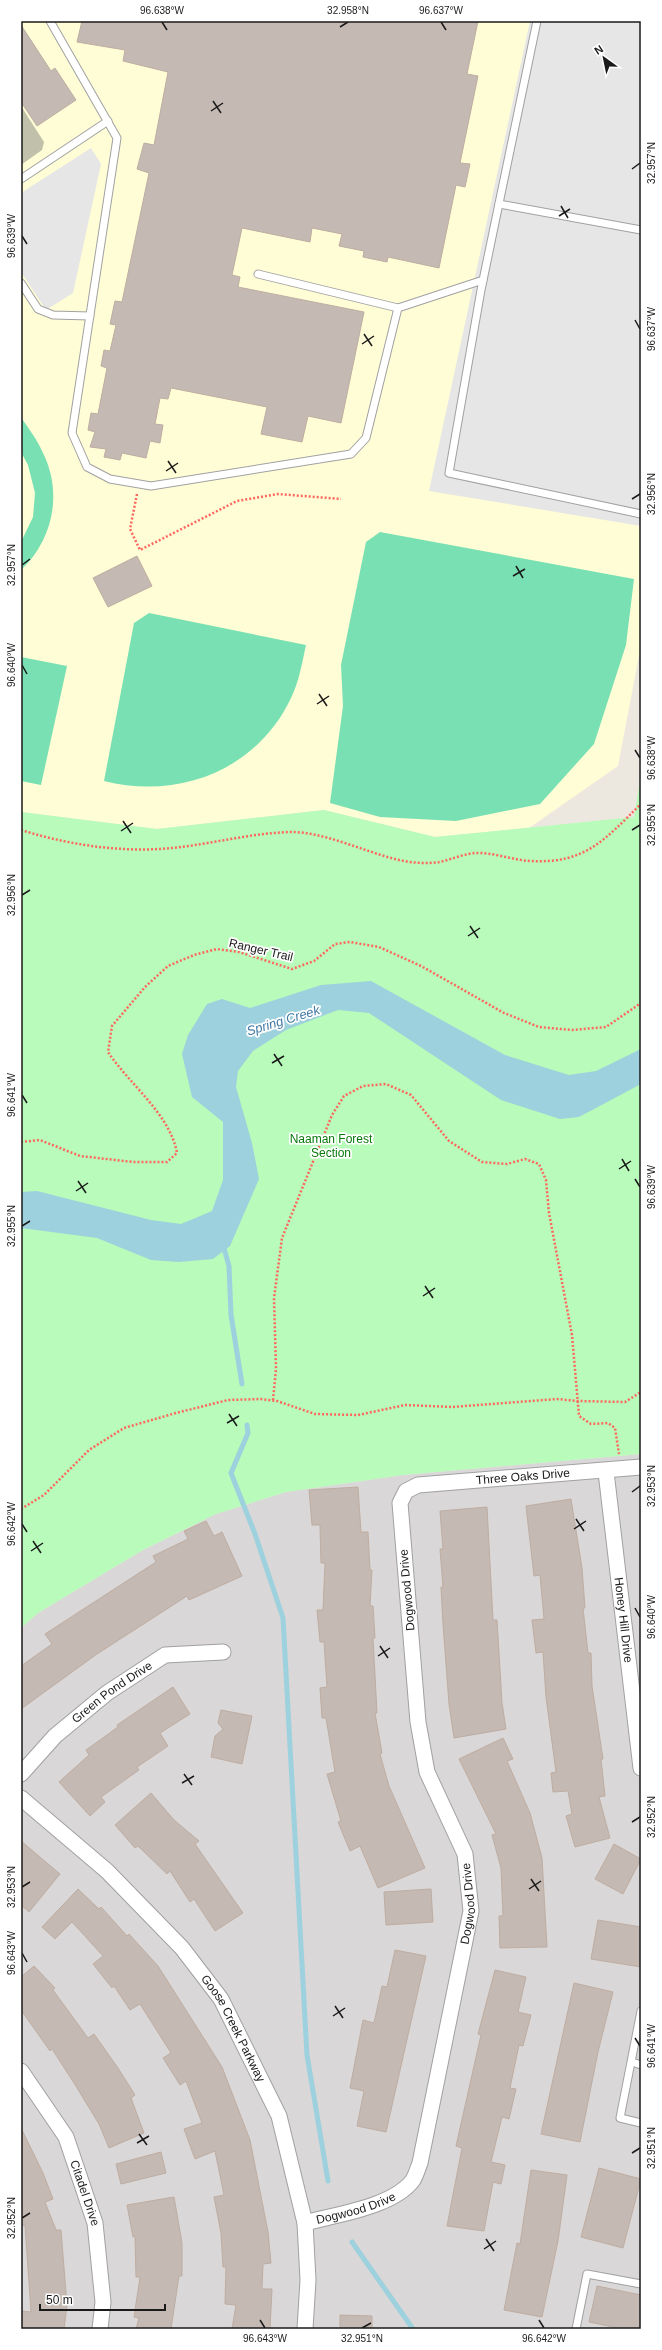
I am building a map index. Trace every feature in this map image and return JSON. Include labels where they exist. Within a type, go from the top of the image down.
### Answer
[{"type":"street","name":"Three Oaks Drive","points":[[406,1491],[418,1485],[606,1472],[641,1467]]},
{"type":"street","name":"Honey Hill Drive","points":[[606,1472],[641,1768]]},
{"type":"street","name":"Dogwood Drive","points":[[305,2223],[386,2201],[401,2192],[413,2179],[420,2163],[471,1911],[465,1854],[427,1772],[418,1722],[400,1503],[406,1491]]},
{"type":"street","name":"Green Pond Drive","points":[[21,1774],[55,1736],[107,1693],[165,1655],[223,1652]]},
{"type":"street","name":"Goose Creek Parkway","points":[[21,1798],[112,1877],[182,1948],[221,1998],[279,2116],[305,2223],[308,2280],[305,2329]]},
{"type":"street","name":"Citadel Drive","points":[[21,2071],[66,2137],[95,2223],[104,2302],[100,2329]]},
{"type":"lane","points":[[50,21],[118,138],[72,433],[87,467],[110,479],[151,486],[351,454],[366,438],[398,308]]},
{"type":"lane","points":[[537,21],[483,280],[449,472],[640,511]]},
{"type":"lane","points":[[21,179],[108,121]]},
{"type":"lane","points":[[499,204],[641,230]]},
{"type":"lane","points":[[258,274],[398,308],[483,280]]},
{"type":"lane","points":[[21,283],[38,309],[53,315],[90,316]]},
{"type":"lane","points":[[641,2011],[620,2118],[641,2123]]},
{"type":"lane","points":[[632,2062],[641,2065]]},
{"type":"lane","points":[[576,2329],[587,2274],[641,2284]]},
{"type":"path","points":[[138,484],[130,529],[140,550],[237,500],[278,494],[341,499]]},
{"type":"path","points":[[21,830],[76,844],[130,849],[171,848],[268,834],[293,832],[312,835],[396,860],[417,863],[439,862],[476,853],[530,861],[552,860],[582,854],[606,838],[641,804]]},
{"type":"path","name":"Ranger Trail","points":[[21,1142],[40,1140],[80,1156],[133,1162],[167,1162],[177,1153],[175,1142],[160,1118],[140,1089],[118,1067],[108,1052],[112,1026],[145,987],[168,966],[217,949],[239,952],[292,969],[314,961],[335,944],[350,942],[379,947],[421,966],[504,1013],[539,1028],[572,1030],[606,1028],[641,1003]]},
{"type":"path","points":[[273,1400],[276,1369],[274,1298],[282,1238],[332,1115],[344,1096],[363,1086],[386,1084],[411,1095],[449,1141],[482,1162],[507,1164],[525,1159],[539,1164],[546,1180],[549,1213],[572,1335],[579,1416],[590,1424],[608,1423],[615,1428],[619,1458]]},
{"type":"path","points":[[21,1509],[44,1495],[89,1450],[124,1428],[228,1400],[273,1400],[315,1414],[358,1415],[405,1405],[452,1408],[557,1399],[577,1402],[625,1402],[641,1392]]},
{"type":"shaded area","points":[[21,21],[641,21],[641,645],[618,766],[529,828],[435,837],[324,810],[157,829],[21,812]]},
{"type":"shaded area","points":[[530,21],[641,21],[641,526],[429,491]]},
{"type":"shaded area","points":[[21,106],[44,142],[42,150],[21,165]]},
{"type":"shaded area","points":[[91,148],[101,164],[73,293],[46,310],[21,272],[21,193]]},
{"type":"shaded area","points":[[641,1454],[641,2329],[21,2329],[21,1628],[38,1613],[143,1550],[216,1514],[286,1492],[403,1475]]},
{"type":"green space","points":[[21,417],[38,442],[48,466],[52,482],[53,498],[52,514],[48,529],[32,558],[21,570],[21,542],[33,517],[35,493],[28,465],[21,452]]},
{"type":"green space","points":[[380,532],[634,579],[626,645],[594,744],[540,804],[456,821],[380,817],[330,803],[343,706],[341,665],[366,542]]},
{"type":"green space","points":[[149,613],[306,645],[298,679],[291,698],[276,723],[258,744],[237,761],[213,774],[187,782],[160,786],[132,786],[104,781],[134,623]]},
{"type":"green space","points":[[21,657],[67,666],[41,785],[21,781]]},
{"type":"green space","name":"Naaman Forest Section","points":[[641,775],[641,1454],[403,1475],[286,1492],[216,1514],[143,1550],[38,1613],[21,1628],[21,812],[157,829],[324,810],[435,837],[634,817]]},
{"type":"water","name":"Spring Creek","points":[[371,981],[505,1055],[569,1075],[596,1071],[641,1049],[641,1084],[579,1117],[560,1119],[501,1100],[369,1013],[338,1010],[286,1030],[253,1051],[238,1071],[236,1087],[252,1143],[259,1179],[230,1246],[213,1259],[179,1262],[151,1260],[97,1238],[21,1228],[21,1192],[37,1191],[151,1220],[181,1224],[212,1211],[223,1180],[223,1122],[192,1097],[182,1054],[188,1035],[207,1004],[222,999],[250,1008],[321,985]]},
{"type":"building","points":[[82,21],[478,21],[467,74],[478,76],[460,163],[470,164],[465,187],[456,185],[439,268],[388,257],[387,262],[363,257],[364,251],[339,246],[342,234],[312,228],[310,242],[242,228],[232,275],[240,277],[238,287],[364,312],[341,423],[308,416],[302,442],[261,434],[267,407],[171,388],[168,399],[160,398],[155,424],[163,425],[160,443],[150,441],[146,458],[122,453],[120,460],[104,457],[106,449],[90,447],[95,432],[88,430],[91,413],[98,414],[107,368],[101,366],[104,350],[110,351],[116,325],[110,324],[115,301],[122,302],[149,173],[137,169],[144,143],[154,145],[168,72],[123,61],[125,50],[77,42]]},
{"type":"building","points":[[21,25],[51,71],[55,68],[76,100],[37,126],[21,102]]},
{"type":"building","points":[[137,556],[152,586],[108,607],[93,578]]},
{"type":"building","points":[[358,1487],[361,1532],[368,1532],[370,1570],[372,1570],[370,1606],[373,1606],[377,1713],[375,1713],[382,1753],[380,1754],[389,1786],[425,1868],[378,1888],[360,1846],[350,1851],[338,1822],[341,1821],[327,1774],[335,1772],[326,1718],[322,1718],[320,1688],[327,1687],[324,1642],[320,1642],[317,1610],[323,1610],[325,1563],[321,1563],[320,1525],[312,1525],[309,1490]]},
{"type":"building","points":[[571,1499],[582,1568],[585,1608],[583,1608],[588,1653],[591,1653],[592,1686],[603,1759],[601,1759],[605,1796],[599,1797],[610,1838],[575,1847],[566,1816],[572,1814],[568,1791],[553,1792],[551,1773],[556,1772],[546,1697],[543,1652],[536,1653],[532,1620],[544,1619],[540,1575],[534,1576],[526,1506]]},
{"type":"building","points":[[487,1507],[493,1620],[497,1620],[502,1703],[506,1729],[454,1738],[449,1704],[443,1624],[441,1587],[443,1587],[440,1549],[443,1549],[440,1511]]},
{"type":"building","points":[[206,1521],[214,1536],[222,1532],[242,1576],[189,1600],[187,1596],[97,1654],[21,1709],[21,1666],[52,1644],[45,1634],[156,1562],[153,1556],[188,1539],[184,1531]]},
{"type":"building","points":[[173,1687],[190,1714],[160,1733],[168,1746],[137,1767],[139,1770],[101,1797],[105,1802],[90,1816],[59,1782],[89,1755],[86,1750],[118,1727],[117,1725]]},
{"type":"building","points":[[221,1710],[252,1716],[242,1764],[211,1757],[215,1736],[223,1729],[218,1723]]},
{"type":"building","points":[[503,1738],[513,1759],[507,1761],[530,1813],[542,1858],[547,1947],[500,1948],[499,1916],[503,1916],[501,1868],[492,1835],[496,1834],[459,1759]]},
{"type":"building","points":[[151,1793],[174,1820],[199,1841],[195,1844],[243,1913],[215,1931],[194,1899],[190,1902],[170,1871],[167,1874],[138,1846],[135,1848],[115,1825]]},
{"type":"building","points":[[21,1841],[60,1874],[29,1912],[21,1905]]},
{"type":"building","points":[[614,1844],[641,1859],[623,1894],[595,1879]]},
{"type":"building","points":[[78,1889],[99,1909],[101,1907],[127,1936],[129,1934],[158,1966],[222,2067],[250,2140],[268,2232],[271,2263],[263,2264],[262,2289],[272,2289],[270,2329],[232,2329],[236,2305],[225,2304],[226,2267],[223,2267],[221,2233],[214,2197],[224,2195],[215,2151],[195,2159],[184,2129],[202,2123],[186,2081],[180,2085],[163,2058],[171,2053],[140,2004],[130,2010],[114,1986],[112,1988],[93,1964],[103,1956],[72,1922],[55,1939],[42,1927]]},
{"type":"building","points":[[431,1889],[433,1922],[386,1925],[384,1892]]},
{"type":"building","points":[[598,1920],[641,1927],[641,1967],[591,1959]]},
{"type":"building","points":[[395,1950],[426,1956],[386,2132],[357,2126],[364,2091],[350,2088],[363,2020],[374,2023],[382,1986],[387,1987]]},
{"type":"building","points":[[34,1966],[55,1988],[53,1990],[88,2038],[94,2034],[118,2068],[135,2095],[131,2098],[144,2133],[109,2148],[99,2124],[74,2083],[52,2049],[50,2051],[21,2010],[21,1977]]},
{"type":"building","points":[[495,1970],[526,1977],[518,2012],[531,2015],[523,2046],[519,2045],[510,2088],[516,2089],[509,2119],[502,2117],[491,2162],[505,2165],[501,2184],[493,2182],[484,2231],[447,2226],[462,2148],[456,2146],[481,2035],[478,2034]]},
{"type":"building","points":[[574,1983],[613,1992],[598,2052],[580,2142],[541,2134]]},
{"type":"building","points":[[21,2128],[43,2173],[53,2199],[45,2202],[56,2230],[61,2230],[67,2305],[64,2329],[21,2329],[21,2311],[31,2312],[25,2225],[21,2226]]},
{"type":"building","points":[[161,2152],[166,2173],[121,2184],[116,2164]]},
{"type":"building","points":[[599,2168],[641,2179],[623,2248],[581,2237]]},
{"type":"building","points":[[531,2170],[567,2175],[558,2241],[542,2317],[504,2310],[517,2243],[520,2244]]},
{"type":"building","points":[[174,2197],[182,2243],[182,2276],[179,2276],[171,2329],[136,2329],[139,2318],[134,2317],[140,2277],[136,2277],[135,2236],[133,2237],[127,2205]]},
{"type":"building","points":[[597,2286],[641,2295],[641,2329],[622,2329],[589,2322]]},
{"type":"building","points":[[340,2315],[372,2316],[372,2329],[340,2329]]},
{"type":"waterway","points":[[223,1245],[229,1266],[231,1315],[242,1384]]},
{"type":"waterway","points":[[247,1425],[248,1433],[231,1473],[255,1534],[283,1618],[307,2055],[328,2181]]},
{"type":"waterway","points":[[352,2242],[413,2329]]}]
